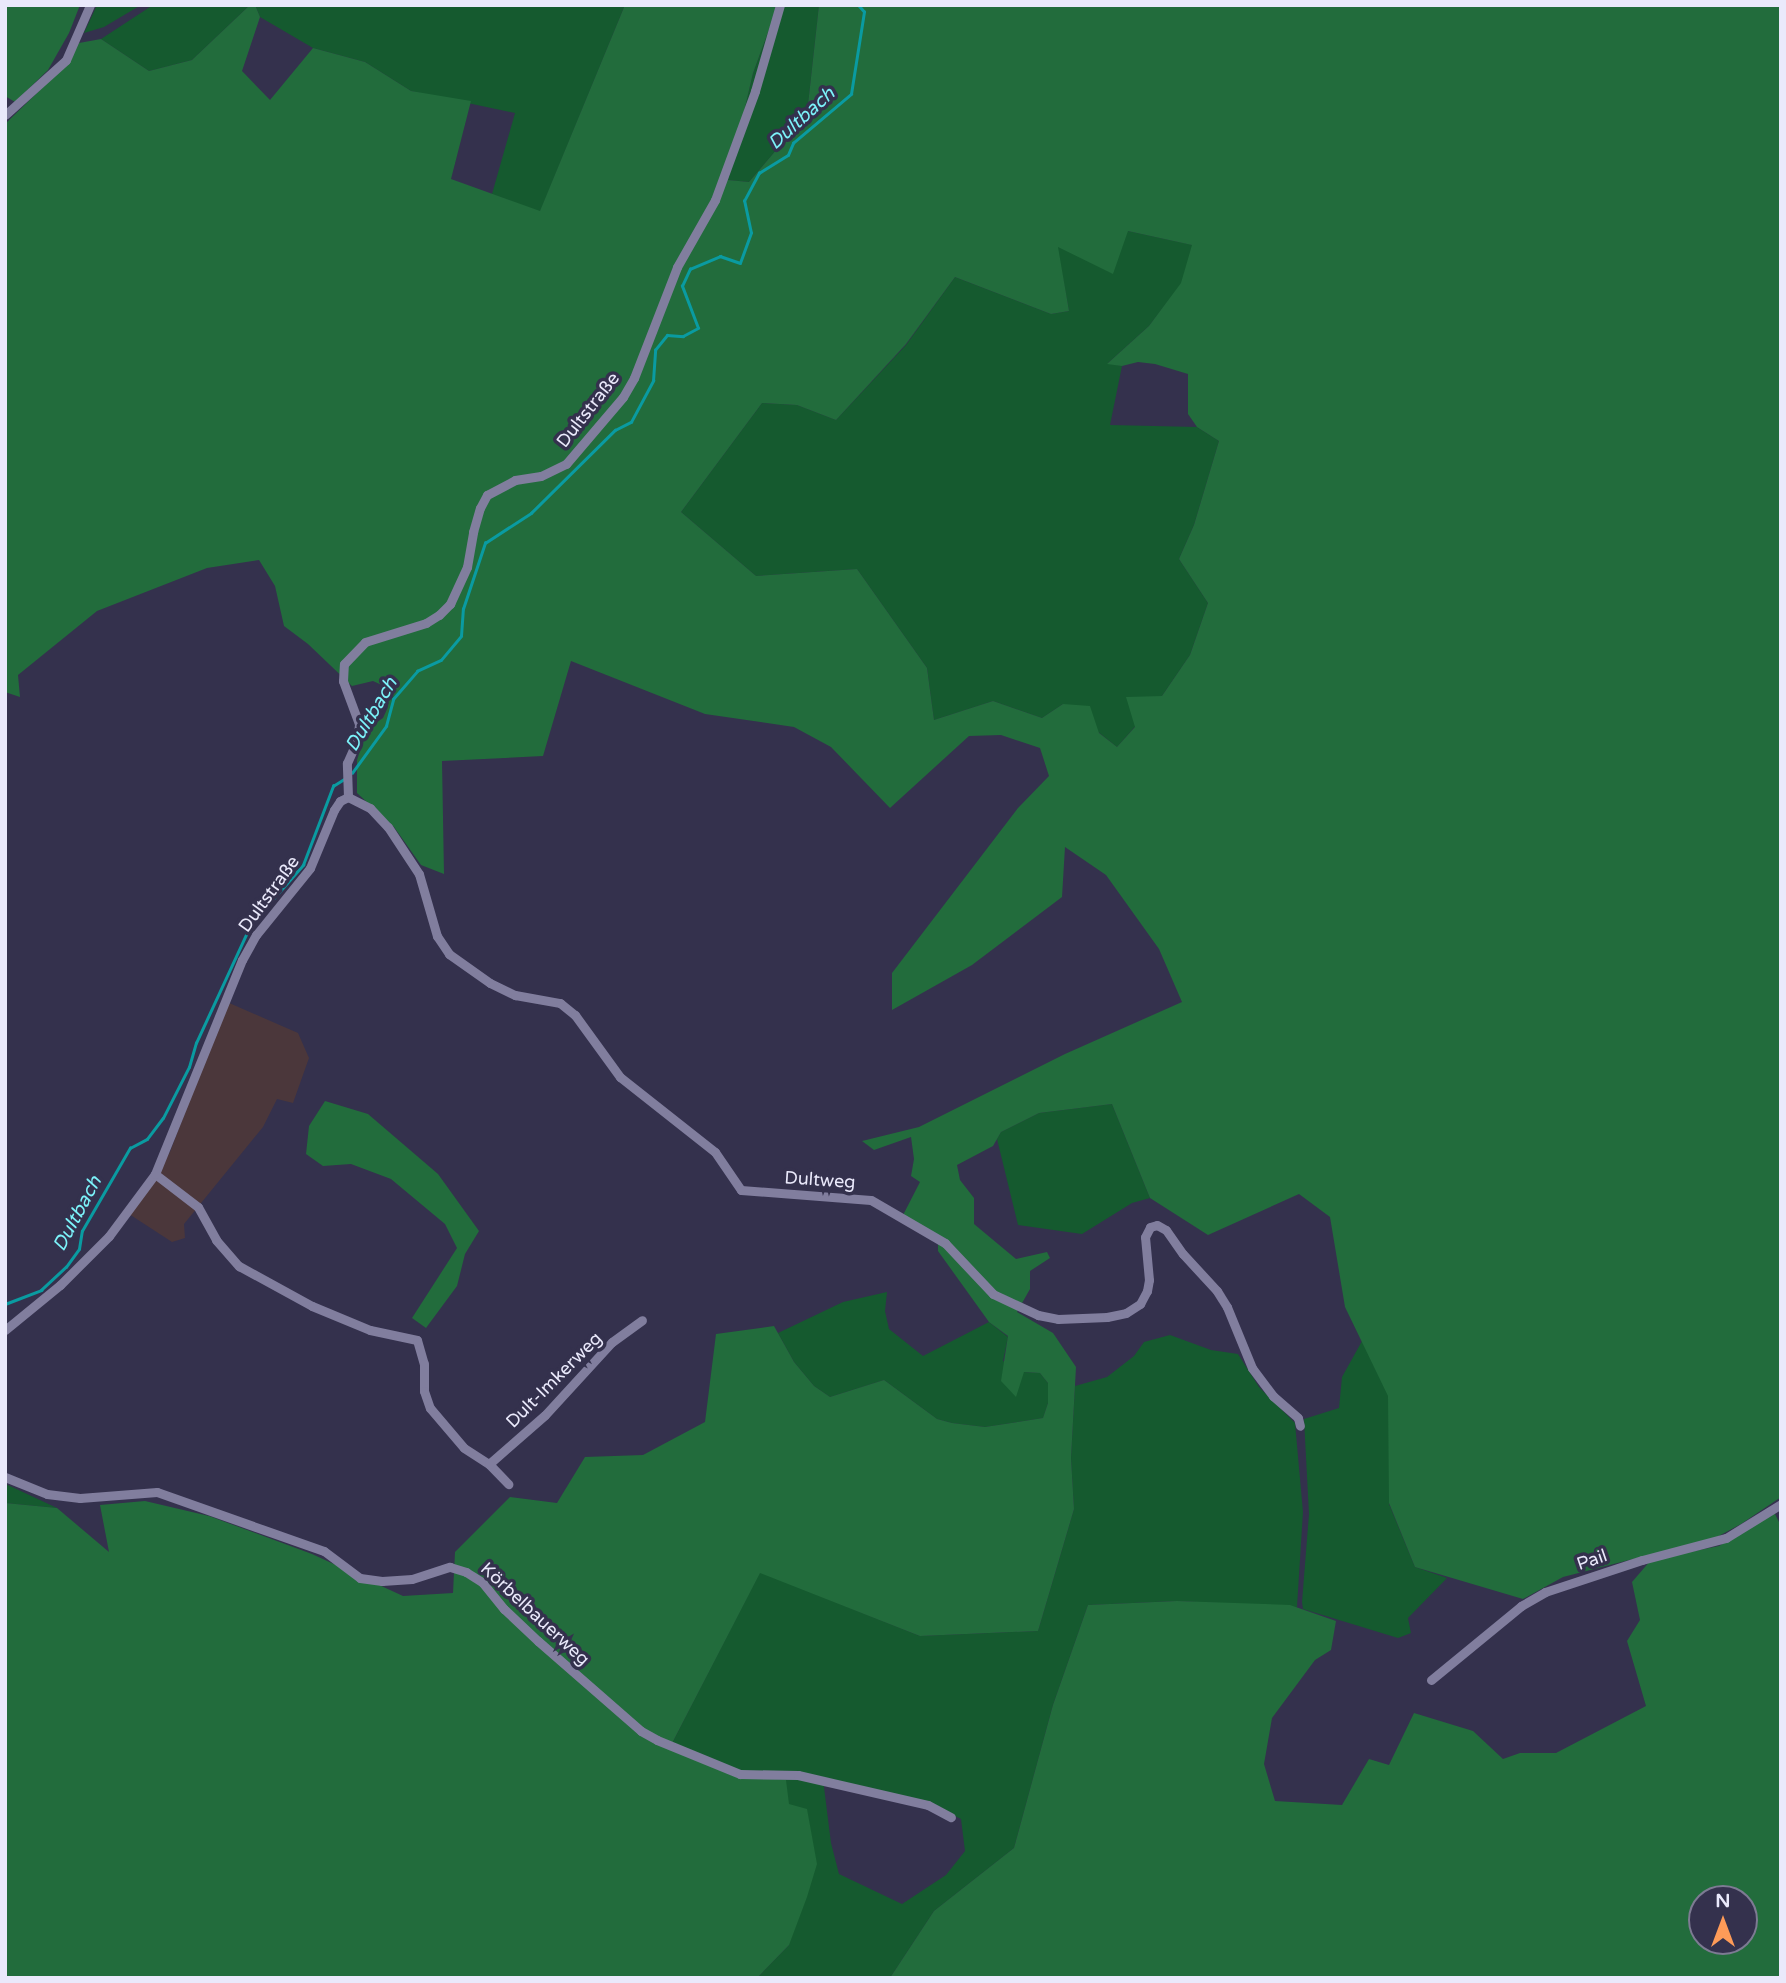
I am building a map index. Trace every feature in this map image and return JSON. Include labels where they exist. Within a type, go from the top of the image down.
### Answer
[{"type":"street","points":[[5,115],[66,60],[89,5]]},
{"type":"street","name":"Dultstraße","points":[[5,1330],[101,1244],[155,1174],[242,960],[256,935],[310,868],[334,810],[340,801],[348,797],[347,763],[357,741],[359,724],[343,673],[344,664],[365,642],[426,622],[439,615],[450,604],[467,567],[473,533],[487,495],[507,483],[541,476],[566,464],[623,397],[634,378],[677,267],[715,201],[755,91],[780,5]]},
{"type":"street","name":"Dultweg","points":[[348,797],[359,800],[388,827],[419,874],[433,926],[449,954],[490,983],[515,995],[560,1003],[575,1015],[620,1077],[715,1152],[741,1190],[871,1200],[945,1243],[993,1294],[1038,1315],[1058,1319],[1107,1318],[1126,1313],[1140,1304],[1149,1280],[1145,1237],[1150,1227],[1157,1225],[1166,1230],[1183,1254],[1217,1291],[1227,1307],[1252,1368],[1273,1396],[1297,1418],[1300,1426]]},
{"type":"street","points":[[155,1174],[198,1207],[216,1240],[239,1266],[312,1306],[370,1330],[416,1340],[424,1364],[424,1391],[430,1408],[464,1448],[489,1464],[508,1484]]},
{"type":"street","name":"Dult-Imkerweg","points":[[489,1464],[545,1415],[612,1342],[642,1320]]},
{"type":"street","name":"Körbelbauerweg","points":[[5,1477],[47,1494],[80,1498],[156,1492],[324,1551],[360,1578],[382,1581],[412,1579],[450,1567],[466,1572],[482,1582],[504,1609],[548,1650],[641,1731],[657,1740],[740,1773],[798,1775],[928,1805],[951,1818]]},
{"type":"street","name":"Pail","points":[[1431,1680],[1521,1606],[1545,1592],[1642,1560],[1726,1538],[1781,1504]]},
{"type":"shaded area","points":[[227,1002],[298,1033],[309,1058],[293,1103],[277,1099],[263,1127],[184,1224],[185,1238],[172,1242],[129,1214],[170,1152]]},
{"type":"green space","points":[[5,5],[80,5],[69,33],[48,70],[15,102],[5,96]]},
{"type":"green space","points":[[97,5],[141,5],[104,27],[84,33]]},
{"type":"green space","points":[[153,5],[250,5],[192,60],[149,71],[101,39]]},
{"type":"green space","points":[[250,5],[255,5],[260,17],[242,71],[270,100],[313,48],[365,62],[411,91],[471,101],[451,179],[540,211],[625,5],[778,5],[753,73],[728,180],[749,182],[807,114],[819,5],[1781,5],[1781,1497],[1715,1538],[1563,1577],[1523,1599],[1415,1567],[1389,1503],[1388,1396],[1345,1307],[1330,1217],[1299,1194],[1208,1235],[1150,1198],[1112,1104],[1039,1113],[1001,1132],[993,1146],[957,1165],[960,1180],[974,1198],[974,1224],[1016,1259],[1047,1252],[1050,1258],[1030,1271],[1030,1289],[1017,1312],[1053,1333],[1076,1367],[1071,1458],[1074,1509],[1038,1631],[920,1636],[760,1573],[669,1749],[739,1776],[786,1780],[789,1804],[807,1809],[817,1864],[789,1945],[757,1978],[5,1978],[5,1503],[57,1508],[109,1552],[100,1505],[145,1501],[209,1516],[312,1554],[403,1596],[453,1593],[455,1552],[510,1497],[557,1503],[585,1457],[643,1455],[705,1422],[716,1334],[774,1326],[794,1362],[814,1386],[830,1397],[884,1380],[937,1419],[952,1423],[985,1427],[1043,1418],[1048,1403],[1048,1383],[1040,1373],[1024,1372],[1016,1397],[1001,1381],[1008,1336],[989,1322],[938,1251],[938,1243],[901,1219],[920,1182],[911,1176],[914,1159],[911,1137],[874,1150],[862,1141],[919,1127],[1065,1054],[1182,1002],[1159,949],[1106,875],[1065,847],[1062,897],[972,965],[892,1010],[892,973],[1018,808],[1049,776],[1040,748],[1001,735],[969,736],[890,808],[831,747],[794,727],[705,714],[571,661],[543,756],[442,761],[444,874],[421,865],[394,827],[357,793],[357,760],[367,729],[383,718],[388,707],[386,687],[373,681],[352,686],[308,644],[284,626],[275,586],[259,560],[207,568],[97,611],[18,675],[20,697],[5,692],[5,124],[68,63],[79,43],[101,39],[149,71],[192,60]],"holes":[[[1128,231],[1192,245],[1181,283],[1149,326],[1107,364],[1155,364],[1188,374],[1188,414],[1197,427],[1219,441],[1194,525],[1179,559],[1208,603],[1190,655],[1162,696],[1126,697],[1135,727],[1117,747],[1099,733],[1090,706],[1063,704],[1042,718],[993,701],[934,720],[927,668],[857,569],[756,576],[681,512],[762,403],[797,405],[836,420],[906,344],[955,277],[1051,314],[1069,311],[1058,247],[1113,274]]]},
{"type":"green space","points":[[255,5],[625,5],[540,212],[492,194],[515,113],[411,91],[365,62],[313,48],[260,17]]},
{"type":"green space","points":[[778,5],[819,5],[807,114],[749,182],[728,180],[753,73]]},
{"type":"green space","points":[[1128,231],[1193,245],[1182,283],[1149,326],[1108,363],[1122,366],[1110,425],[1197,427],[1219,441],[1194,525],[1179,559],[1208,603],[1190,655],[1162,696],[1117,747],[1063,704],[1042,718],[993,701],[934,720],[927,668],[857,569],[756,576],[681,512],[762,403],[797,405],[836,420],[906,345],[955,277],[1051,314],[1069,311],[1057,247]]},
{"type":"green space","points":[[325,1101],[368,1114],[438,1174],[479,1231],[465,1254],[457,1286],[426,1328],[412,1318],[457,1248],[445,1224],[391,1179],[351,1164],[323,1166],[306,1154],[309,1126]]},
{"type":"green space","points":[[1112,1104],[1150,1198],[1132,1203],[1082,1234],[1018,1225],[997,1139],[1001,1132],[1039,1113]]},
{"type":"green space","points":[[887,1292],[885,1311],[889,1329],[923,1356],[989,1322],[1008,1337],[1003,1361],[1024,1372],[1040,1373],[1048,1383],[1048,1403],[1043,1418],[985,1427],[952,1423],[937,1419],[884,1380],[830,1397],[814,1386],[794,1362],[778,1333],[843,1302]]},
{"type":"green space","points":[[1170,1335],[1211,1350],[1238,1354],[1259,1387],[1295,1423],[1303,1512],[1297,1607],[1177,1601],[1088,1605],[1053,1705],[1014,1848],[934,1911],[890,1978],[757,1978],[789,1945],[789,1805],[739,1776],[669,1749],[760,1572],[920,1636],[1038,1631],[1074,1509],[1071,1458],[1075,1386],[1107,1377],[1134,1356],[1144,1342]],"holes":[[[823,1779],[926,1802],[961,1819],[965,1851],[946,1875],[902,1904],[839,1874],[831,1843]]]},
{"type":"green space","points":[[1362,1341],[1389,1396],[1389,1504],[1415,1567],[1447,1578],[1408,1618],[1411,1633],[1398,1638],[1303,1609],[1302,1602],[1309,1514],[1304,1419],[1339,1408],[1342,1377]]},
{"type":"green space","points":[[5,1484],[10,1486],[57,1508],[5,1503]]},
{"type":"green space","points":[[1774,1512],[1781,1526],[1781,1978],[890,1978],[934,1911],[1014,1848],[1053,1705],[1088,1605],[1177,1601],[1290,1605],[1336,1621],[1331,1650],[1315,1660],[1272,1718],[1264,1764],[1275,1801],[1342,1805],[1369,1759],[1389,1765],[1414,1713],[1473,1731],[1503,1759],[1520,1753],[1556,1753],[1646,1706],[1627,1641],[1640,1620],[1632,1582],[1651,1560],[1719,1546]]},
{"type":"waterway","name":"Dultbach","points":[[352,773],[386,726],[393,699],[417,671],[441,660],[461,636],[463,609],[485,543],[531,513],[615,430],[631,422],[653,381],[655,350],[667,335],[683,336],[698,328],[682,286],[690,269],[720,256],[740,263],[751,233],[744,201],[759,173],[788,155],[793,143],[851,94],[864,12],[858,5]]},
{"type":"waterway","name":"Dultbach","points":[[5,1304],[41,1290],[66,1267],[79,1249],[82,1231],[130,1148],[147,1139],[163,1118],[189,1067],[196,1043],[251,924],[303,865],[333,786],[344,779]]}]
